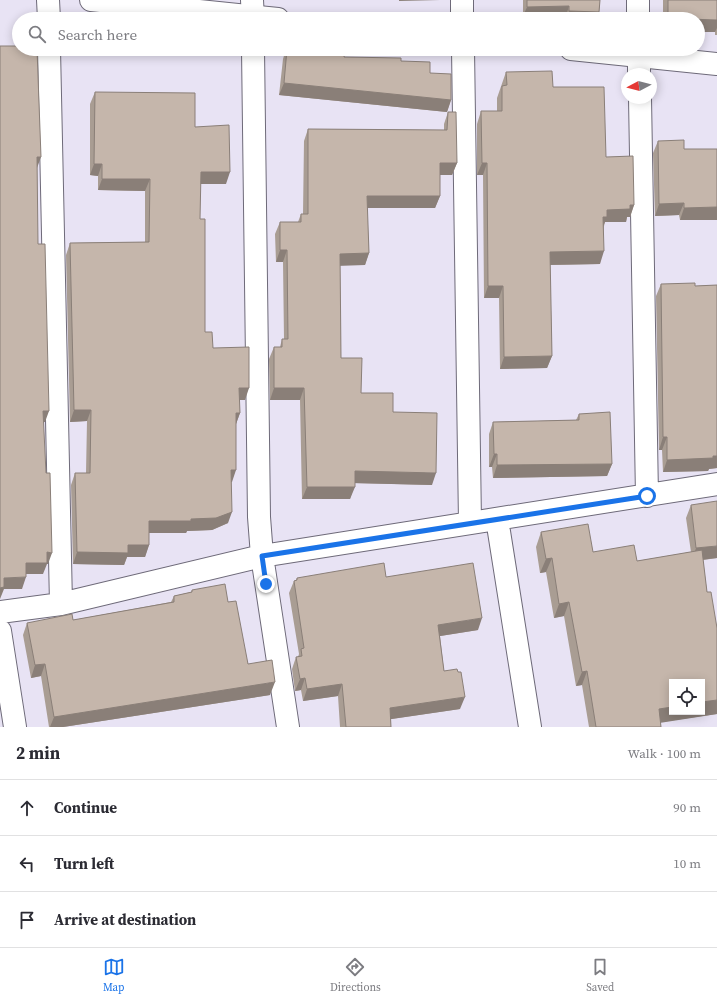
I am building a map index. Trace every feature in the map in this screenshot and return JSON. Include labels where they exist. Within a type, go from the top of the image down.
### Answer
[{"type":"street","points":[[48,0],[49,12]]},
{"type":"street","points":[[91,0],[253,12]]},
{"type":"street","points":[[462,0],[462,12]]},
{"type":"street","points":[[638,0],[638,12]]},
{"type":"street","points":[[49,56],[61,604]]},
{"type":"street","points":[[254,56],[259,517],[262,556],[288,727]]},
{"type":"street","points":[[463,56],[470,523]]},
{"type":"street","points":[[614,56],[639,60],[717,64]]},
{"type":"street","points":[[640,104],[647,496]]},
{"type":"street","points":[[0,612],[61,604],[262,556],[717,484]]},
{"type":"street","points":[[497,519],[530,727]]},
{"type":"street","points":[[0,631],[15,727]]},
{"type":"building","points":[[527,0],[600,0],[599,12],[569,11],[569,6],[527,7]]},
{"type":"building","points":[[668,0],[717,0],[717,20],[705,20],[705,12],[668,12]]},
{"type":"building","points":[[0,46],[12,46],[12,56],[37,56],[41,157],[37,157],[38,244],[45,244],[49,411],[43,411],[46,473],[50,473],[52,553],[47,552],[47,563],[26,563],[26,577],[4,578],[4,587],[0,588]]},
{"type":"building","points":[[286,56],[401,58],[401,61],[430,62],[430,73],[451,74],[451,100],[284,83]]},
{"type":"building","points":[[552,71],[553,87],[604,87],[606,157],[633,156],[634,205],[630,205],[630,209],[607,210],[607,217],[603,217],[604,251],[550,252],[552,356],[504,357],[503,286],[488,286],[487,163],[482,163],[481,111],[502,111],[502,86],[507,85],[506,72]]},
{"type":"building","points":[[95,92],[195,93],[195,127],[229,125],[230,172],[201,172],[200,219],[205,219],[205,332],[212,332],[213,348],[249,347],[249,388],[239,388],[240,413],[236,413],[236,470],[231,470],[232,512],[216,518],[191,519],[191,521],[149,521],[149,545],[128,545],[128,553],[77,552],[75,473],[90,473],[91,410],[74,410],[70,243],[149,242],[150,179],[102,179],[102,164],[94,164]]},
{"type":"building","points":[[448,112],[456,112],[457,163],[440,163],[440,196],[367,196],[369,253],[340,254],[341,358],[362,358],[361,393],[393,393],[393,412],[437,413],[436,473],[355,471],[355,487],[307,487],[304,388],[274,388],[274,347],[282,347],[282,339],[288,339],[287,250],[280,250],[280,222],[301,222],[301,214],[308,214],[308,129],[447,130]]},
{"type":"building","points":[[684,140],[684,149],[717,149],[717,207],[684,208],[684,203],[659,204],[658,141]]},
{"type":"building","points":[[695,283],[695,286],[717,285],[717,456],[713,456],[713,458],[667,460],[667,437],[663,437],[661,284]]},
{"type":"building","points":[[610,412],[612,464],[497,465],[497,454],[494,454],[493,422],[579,420],[579,414]]},
{"type":"building","points":[[717,501],[717,546],[696,548],[691,505]]},
{"type":"building","points":[[588,524],[593,552],[634,545],[637,561],[702,550],[707,592],[711,592],[717,628],[717,700],[705,702],[705,679],[669,679],[669,707],[659,709],[661,727],[596,727],[587,671],[582,672],[569,602],[559,604],[552,558],[546,559],[541,532]]},
{"type":"building","points":[[384,563],[386,577],[473,563],[482,618],[438,625],[444,671],[457,669],[458,672],[461,672],[465,697],[390,708],[391,727],[346,727],[342,684],[307,689],[305,678],[300,679],[296,657],[302,656],[301,649],[304,648],[294,581],[297,580],[297,578]]},
{"type":"building","points":[[225,584],[228,602],[236,601],[248,664],[272,660],[275,682],[54,717],[45,664],[35,665],[27,623],[72,614],[73,620],[174,602],[174,596],[192,592],[192,590]]},
{"type":"route","points":[[266,584],[262,556],[647,496]]}]
